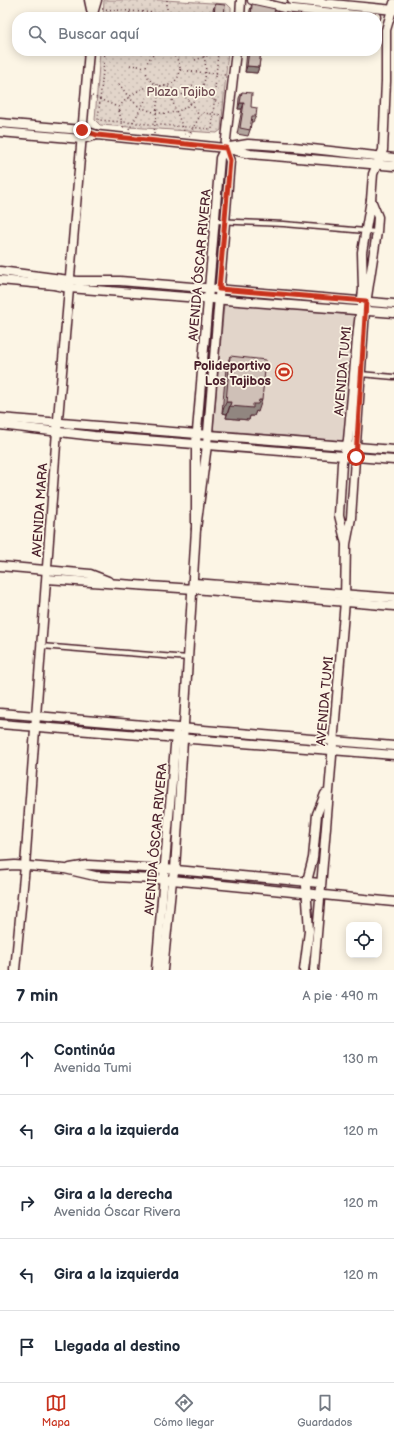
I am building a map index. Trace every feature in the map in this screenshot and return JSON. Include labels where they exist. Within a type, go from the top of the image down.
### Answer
[{"type":"street","points":[[89,0],[91,12]]},
{"type":"street","points":[[93,12],[96,0]]},
{"type":"street","points":[[241,12],[242,0]]},
{"type":"street","points":[[252,0],[283,8],[324,12]]},
{"type":"street","points":[[292,0],[393,7]]},
{"type":"street","name":"AVENIDA TUMI","points":[[364,301],[362,252],[367,230],[373,174],[381,157],[390,82],[386,30],[392,18],[393,7]]},
{"type":"street","points":[[382,17],[392,18]]},
{"type":"street","name":"AVENIDA MARA","points":[[15,970],[25,866],[57,432],[89,56]]},
{"type":"street","name":"AVENIDA ÓSCAR RIVERA","points":[[196,529],[208,435],[230,160],[226,148],[235,56]]},
{"type":"street","points":[[0,124],[82,130],[97,135],[226,148],[250,154],[394,166]]},
{"type":"street","points":[[0,132],[82,139],[97,135]]},
{"type":"street","points":[[226,148],[248,144],[287,146],[394,158]]},
{"type":"street","name":"AVENIDA ÓSCAR RIVERA","points":[[156,970],[168,880],[175,870],[180,728],[185,711],[194,586],[196,529],[196,434],[220,158],[226,148]]},
{"type":"street","name":"AVENIDA TUMI","points":[[346,544],[339,515],[343,456],[346,446],[357,374],[364,301],[377,232],[378,217],[371,200]]},
{"type":"street","points":[[0,271],[70,284],[208,299],[394,313]]},
{"type":"street","points":[[0,280],[54,285],[120,281],[394,304]]},
{"type":"street","name":"AVENIDA TUMI","points":[[314,970],[331,750],[345,597],[346,544],[351,518],[356,457],[357,374]]},
{"type":"street","points":[[0,418],[138,428],[394,450]]},
{"type":"street","points":[[0,425],[57,432],[394,460]]},
{"type":"street","points":[[0,566],[90,574],[116,584]]},
{"type":"street","points":[[46,579],[116,584],[194,586],[345,597],[394,598]]},
{"type":"street","points":[[345,597],[394,606]]},
{"type":"street","points":[[0,713],[394,746]]},
{"type":"street","points":[[0,724],[394,755]]},
{"type":"street","name":"AVENIDA ÓSCAR RIVERA","points":[[163,970],[168,880],[165,869],[180,738]]},
{"type":"street","name":"AVENIDA TUMI","points":[[304,970],[309,931],[306,893],[307,882],[313,858],[316,814],[328,787]]},
{"type":"street","points":[[65,869],[88,865],[165,869],[320,883]]},
{"type":"street","points":[[0,866],[65,869],[95,876],[168,880],[394,902]]},
{"type":"lane","points":[[214,221],[284,224],[377,232]]},
{"type":"lane","points":[[357,374],[394,377]]},
{"type":"lane","points":[[41,646],[189,658]]},
{"type":"path","points":[[168,0],[168,12]]},
{"type":"path","points":[[98,12],[104,8],[143,12]]},
{"type":"path","points":[[104,56],[98,120],[212,129],[218,56]]},
{"type":"path","points":[[152,56],[149,58],[146,67],[146,75],[149,80],[159,86],[171,88],[184,95],[200,118]]},
{"type":"path","points":[[123,138],[123,122],[118,107],[128,96],[142,88],[170,84],[178,76],[180,70],[177,61],[172,56]]},
{"type":"path","points":[[119,84],[128,96],[142,108],[156,113],[176,111],[191,103],[201,91],[206,74],[204,57],[195,60]]},
{"type":"path","points":[[130,65],[146,67]]},
{"type":"path","points":[[180,70],[233,76]]},
{"type":"path","points":[[192,85],[223,106],[229,115]]},
{"type":"path","points":[[153,141],[159,86]]},
{"type":"path","points":[[85,95],[100,99],[118,108],[120,111]]},
{"type":"path","points":[[123,138],[142,108],[147,97]]},
{"type":"path","points":[[172,100],[189,144]]},
{"type":"path","points":[[189,144],[194,128],[202,113],[229,115]]},
{"type":"green space","points":[[104,0],[165,0],[227,4],[231,8],[231,12],[103,12]]},
{"type":"green space","name":"Plaza Tajibo","points":[[100,56],[228,56],[221,130],[217,133],[100,125],[95,120]]},
{"type":"green space","name":"Polideportivo Los Tajibos","points":[[224,304],[355,315],[344,441],[213,430]]},
{"type":"building","points":[[215,4],[225,5],[224,12],[214,12]]},
{"type":"building","points":[[252,4],[275,9],[274,12],[251,12]]},
{"type":"building","points":[[248,56],[260,56],[259,67],[247,66]]},
{"type":"building","points":[[242,92],[252,93],[251,107],[257,108],[256,116],[252,116],[250,130],[240,128],[244,103],[240,103]]},
{"type":"building","points":[[230,356],[266,360],[262,400],[259,400],[258,404],[253,404],[253,408],[230,406],[231,402],[226,402]]},
{"type":"place","name":"Polideportivo Los Tajibos","points":[[284,372]]},
{"type":"route","points":[[82,130],[97,135],[226,148],[230,160],[219,289],[366,301],[356,457]]}]
